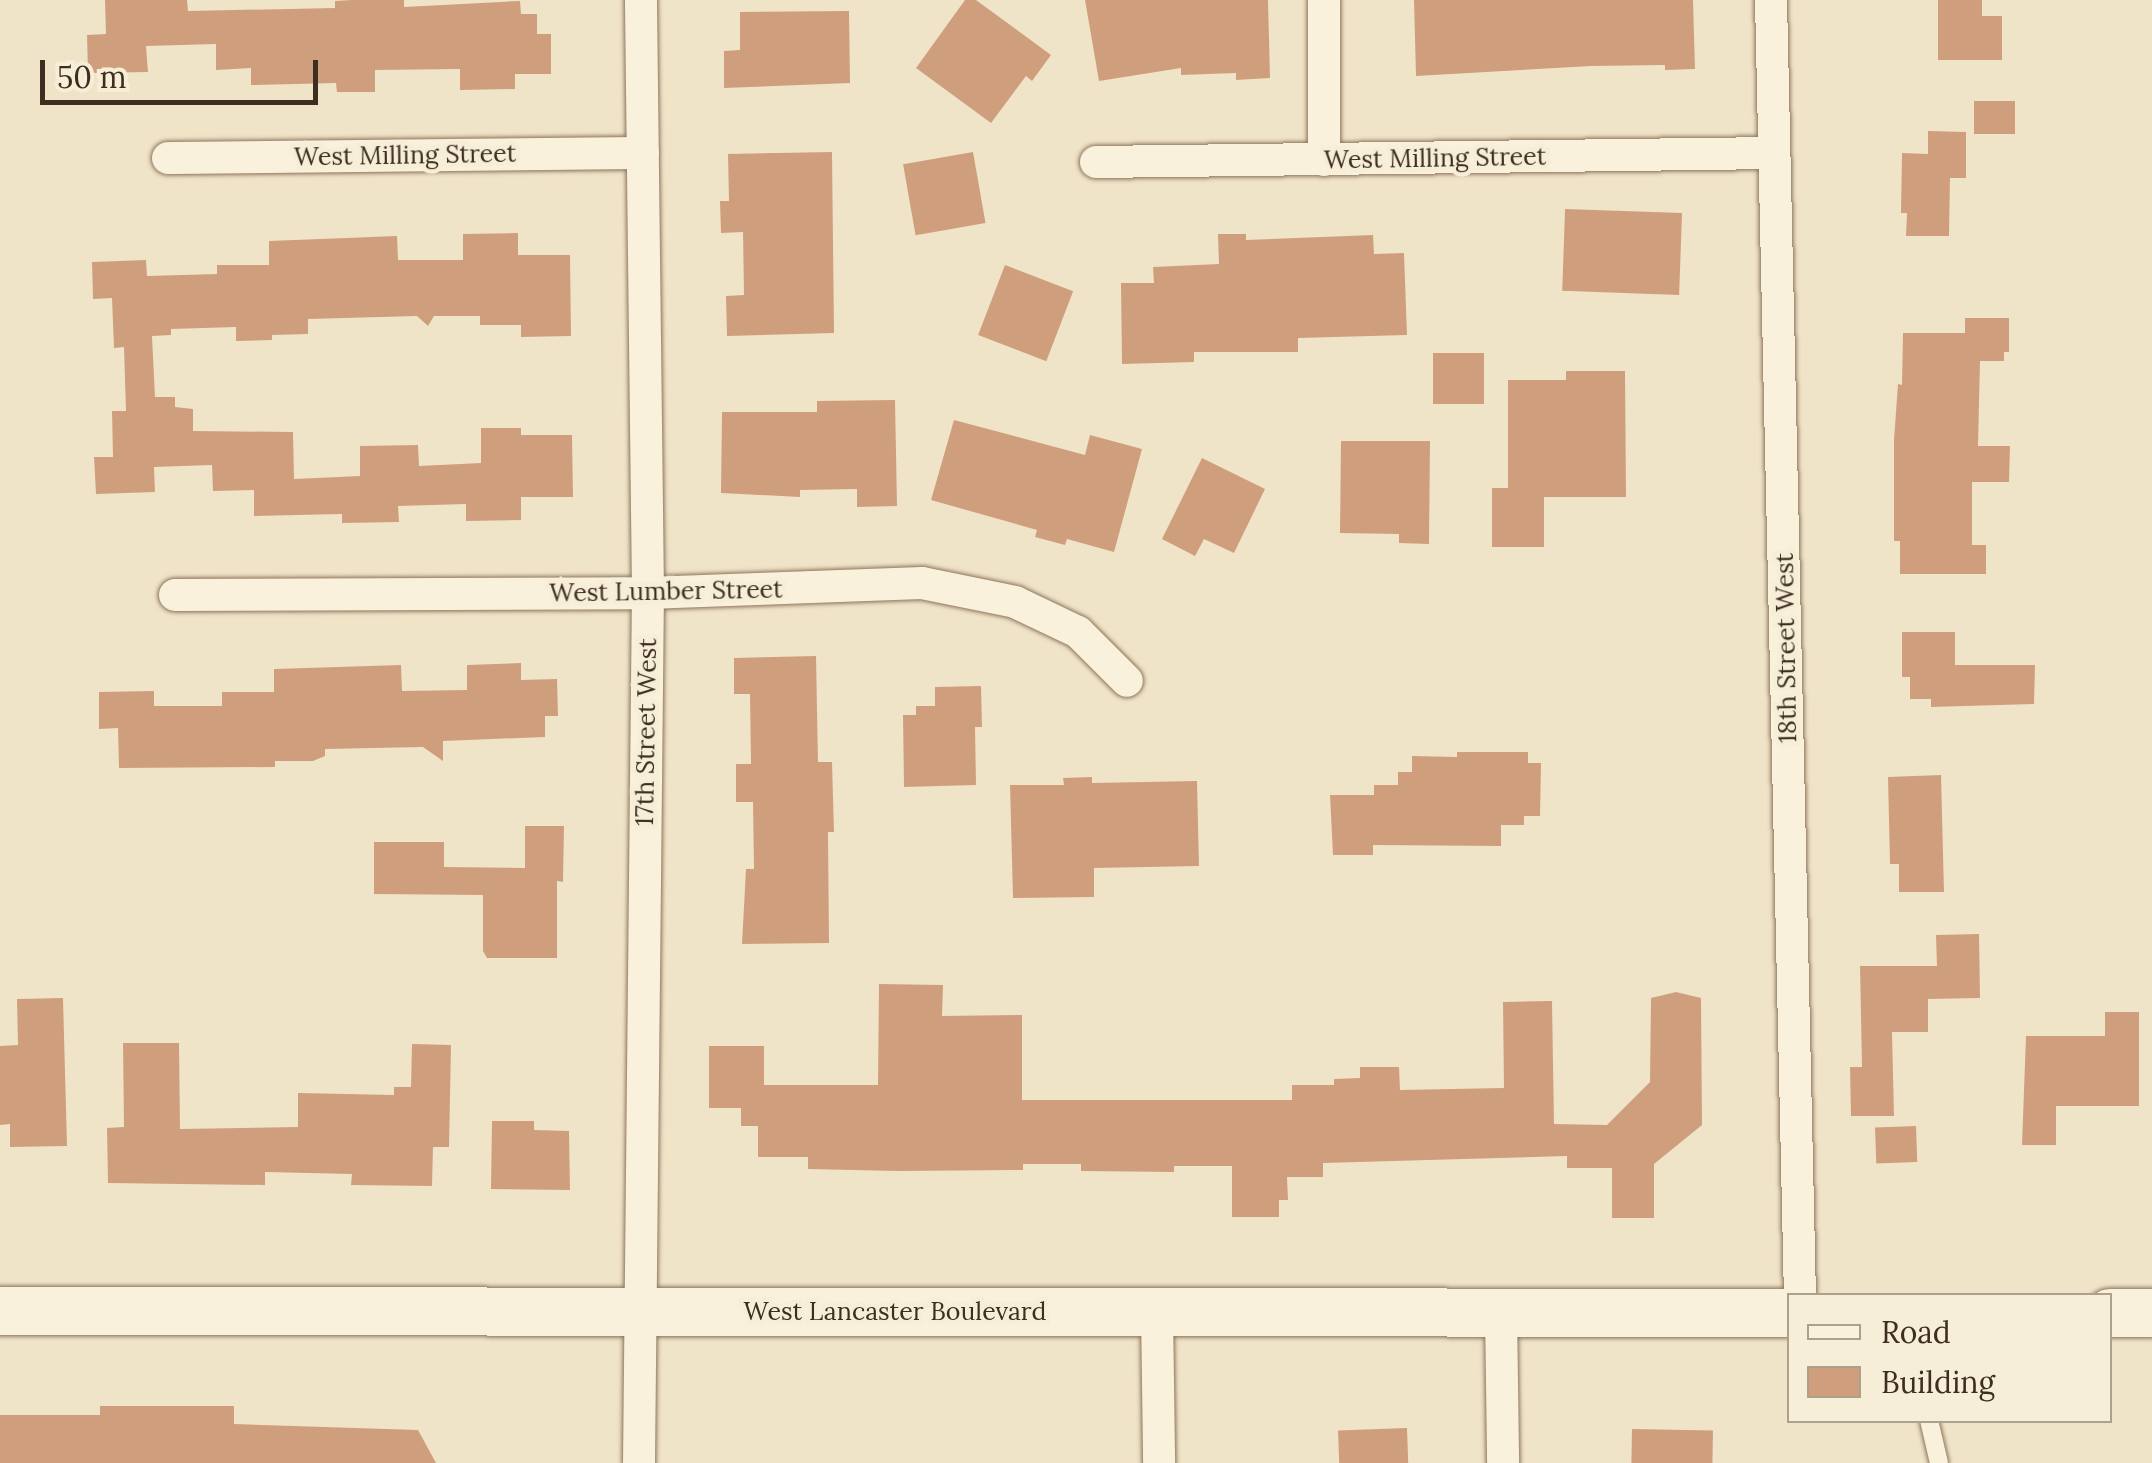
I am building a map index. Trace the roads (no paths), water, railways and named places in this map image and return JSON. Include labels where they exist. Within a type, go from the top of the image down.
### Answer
[{"type":"street","name":"17th Street West","points":[[638,1463],[648,593],[642,0]]},
{"type":"street","points":[[1324,0],[1324,160]]},
{"type":"street","name":"18th Street West","points":[[1771,0],[1800,1293]]},
{"type":"street","name":"West Milling Street","points":[[168,158],[643,153]]},
{"type":"street","name":"West Milling Street","points":[[1096,162],[1774,153]]},
{"type":"street","name":"West Lumber Street","points":[[175,595],[648,593],[922,583],[1015,602],[1078,632],[1127,681]]},
{"type":"street","points":[[1157,1310],[1158,1463]]},
{"type":"street","name":"West Lancaster Boulevard","points":[[0,1311],[1787,1313]]},
{"type":"street","points":[[1501,1311],[1502,1463]]},
{"type":"street","points":[[2112,1313],[2152,1313]]},
{"type":"lane","points":[[1930,1423],[1939,1463]]}]
